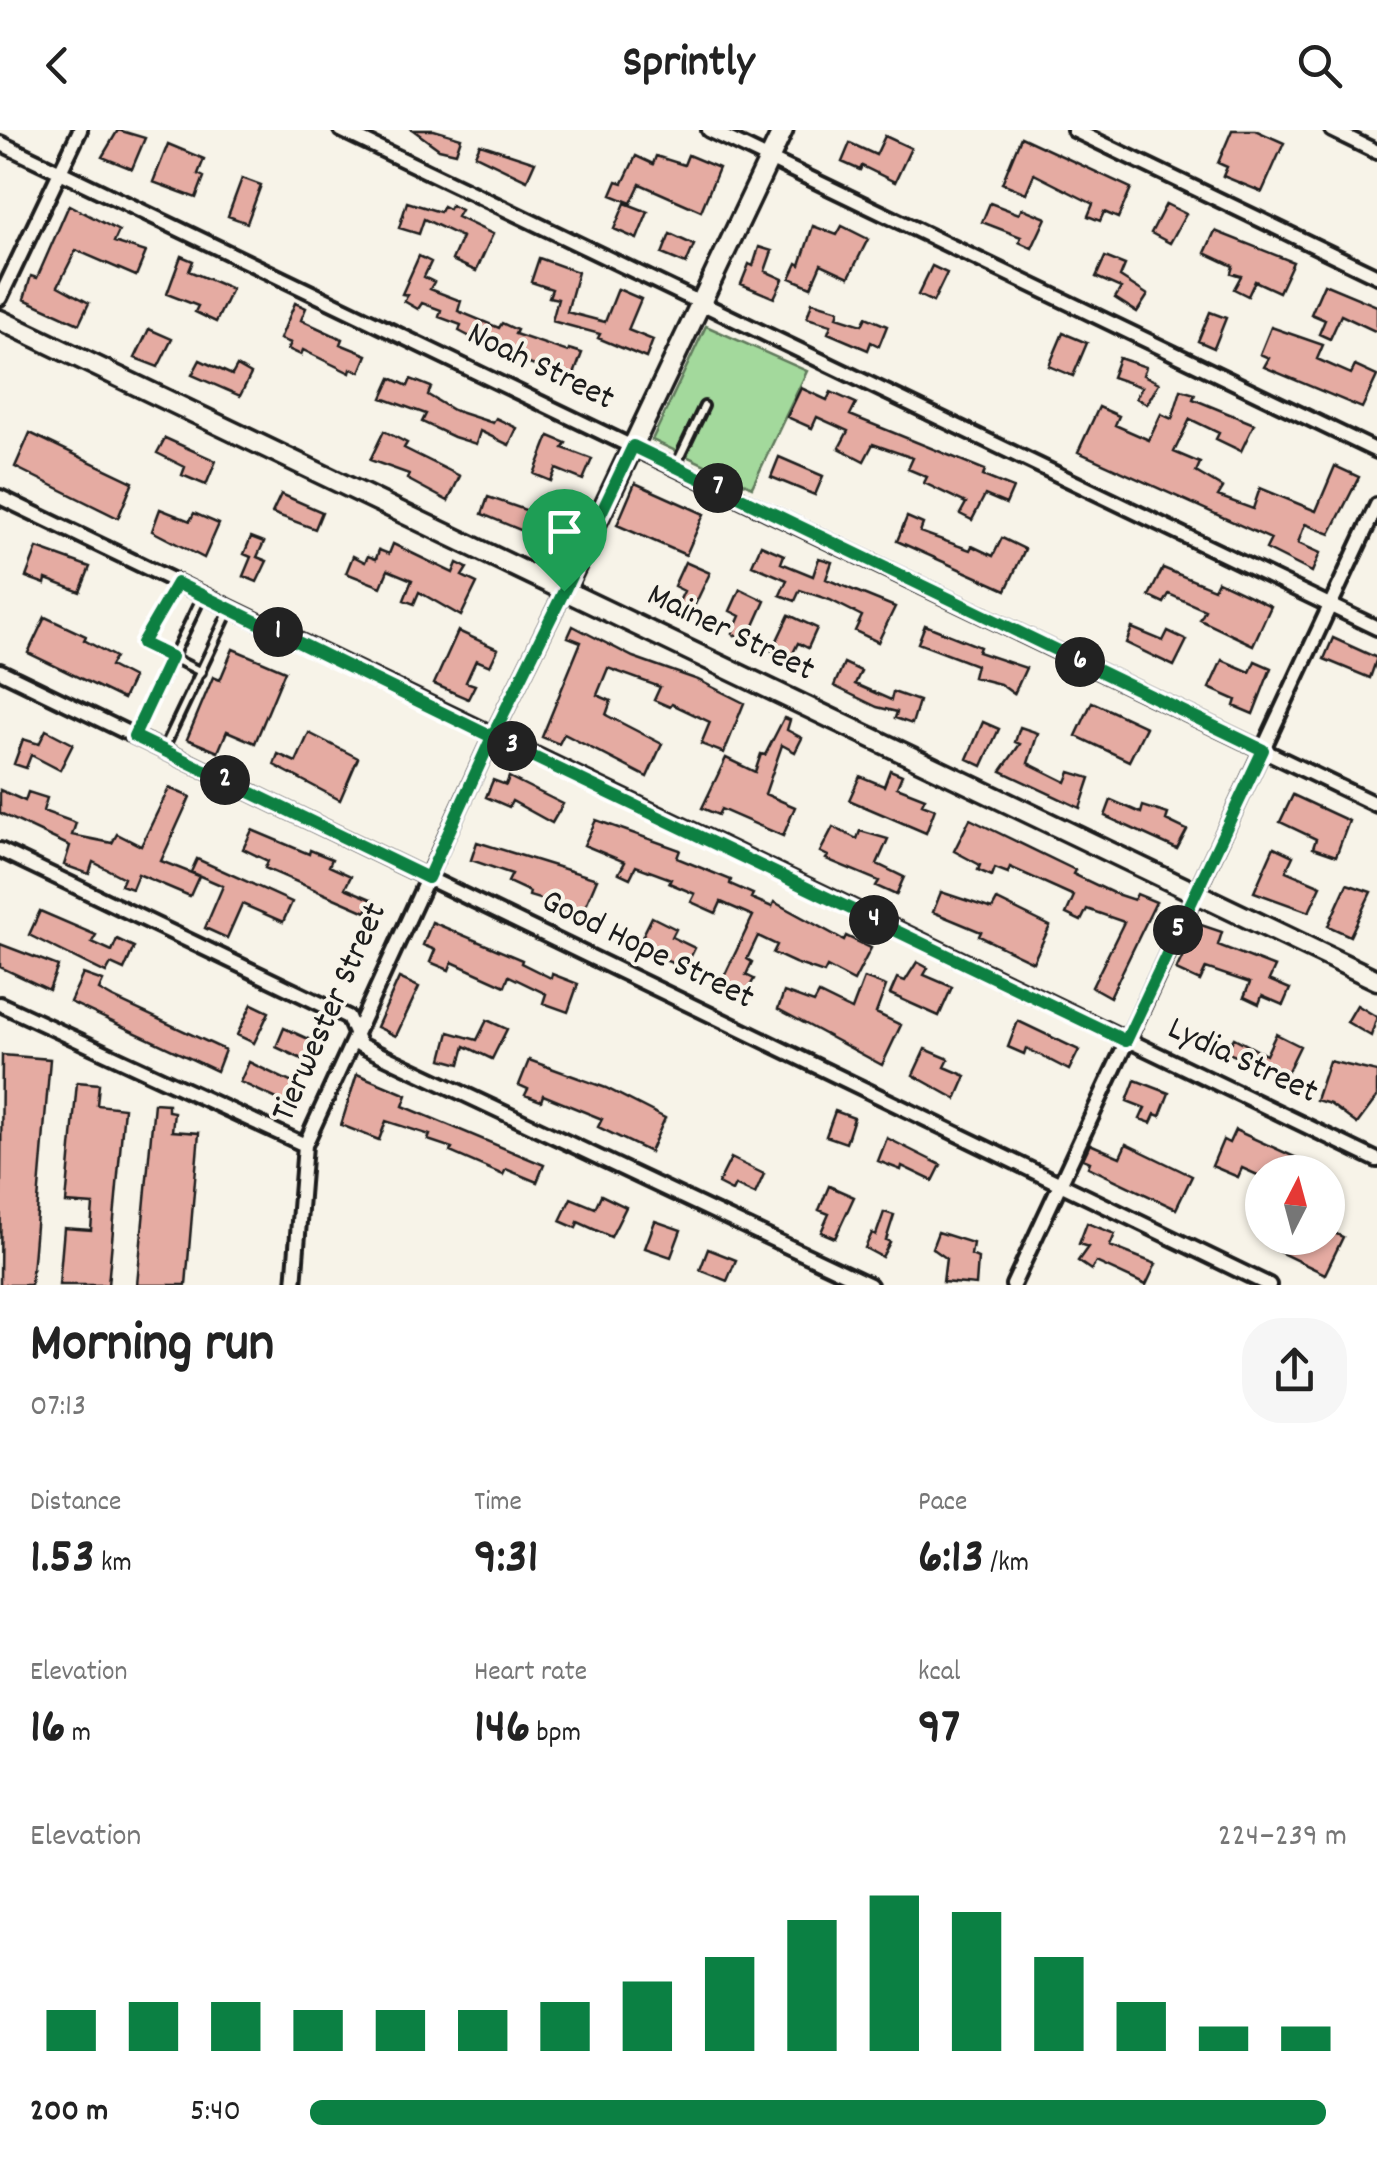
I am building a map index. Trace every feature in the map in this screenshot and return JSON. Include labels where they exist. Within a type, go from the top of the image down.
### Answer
[{"type":"street","points":[[0,298],[80,130]]},
{"type":"street","points":[[342,130],[1377,628]]},
{"type":"street","points":[[710,130],[1377,450]]},
{"type":"street","name":"Tierwester Street","points":[[294,1285],[305,1145],[492,737],[783,130]]},
{"type":"street","points":[[1074,130],[1377,276]]},
{"type":"street","points":[[1332,130],[1377,152]]},
{"type":"street","name":"Noah Street","points":[[0,143],[1377,805]]},
{"type":"street","name":"Mainer Street","points":[[0,320],[1377,980]]},
{"type":"street","name":"Lydia Street","points":[[0,497],[1377,1160]]},
{"type":"street","points":[[1013,1285],[1377,505]]},
{"type":"street","name":"Good Hope Street","points":[[0,671],[1269,1285]]},
{"type":"street","points":[[0,850],[348,1017],[360,1045],[870,1285]]},
{"type":"street","points":[[0,1004],[305,1145]]},
{"type":"lane","points":[[675,467],[704,406]]},
{"type":"lane","points":[[177,583],[142,643],[201,672]]},
{"type":"lane","points":[[134,736],[202,596]]},
{"type":"lane","points":[[163,750],[230,609]]},
{"type":"green space","points":[[706,326],[807,371],[752,487],[652,440]]},
{"type":"building","points":[[118,130],[145,138],[132,169],[102,157]]},
{"type":"building","points":[[413,130],[434,130],[461,138],[456,153],[439,149]]},
{"type":"building","points":[[1232,130],[1255,130],[1284,143],[1262,192],[1223,176],[1227,167],[1218,163]]},
{"type":"building","points":[[885,136],[911,148],[895,182],[862,166],[860,170],[842,162],[850,143],[876,155]]},
{"type":"building","points":[[1021,137],[1131,188],[1118,218],[1104,212],[1100,221],[1088,216],[1093,204],[1034,174],[1026,193],[1002,183]]},
{"type":"building","points":[[168,144],[204,159],[198,174],[204,177],[196,198],[153,182]]},
{"type":"building","points":[[480,144],[535,162],[527,180],[475,155]]},
{"type":"building","points":[[688,155],[719,168],[701,211],[640,184],[631,203],[611,195],[617,181],[623,183],[636,156],[653,164],[656,156],[684,165]]},
{"type":"building","points":[[242,178],[261,185],[247,223],[228,216]]},
{"type":"building","points":[[407,202],[440,212],[443,206],[449,209],[451,205],[461,210],[457,217],[493,234],[476,271],[452,260],[462,237],[424,219],[419,234],[399,228]]},
{"type":"building","points":[[625,203],[648,212],[637,239],[614,229]]},
{"type":"building","points":[[990,203],[1019,214],[1022,208],[1046,218],[1032,248],[1019,242],[1021,237],[982,222]]},
{"type":"building","points":[[1166,204],[1186,214],[1170,243],[1151,233]]},
{"type":"building","points":[[69,205],[119,231],[114,242],[146,252],[136,276],[76,250],[58,286],[89,303],[79,324],[24,299],[31,276],[37,278]]},
{"type":"building","points":[[813,226],[837,235],[842,226],[868,239],[849,277],[821,264],[811,287],[790,278],[797,263],[800,265]]},
{"type":"building","points":[[1215,231],[1293,262],[1279,292],[1255,281],[1248,296],[1234,289],[1241,276],[1231,273],[1233,266],[1205,253]]},
{"type":"building","points":[[670,234],[694,245],[686,264],[662,254]]},
{"type":"building","points":[[759,247],[772,251],[765,271],[783,279],[774,298],[741,284]]},
{"type":"building","points":[[181,256],[193,261],[189,271],[232,289],[216,322],[195,312],[198,306],[167,294]]},
{"type":"building","points":[[419,256],[431,262],[424,277],[434,282],[430,289],[461,301],[458,311],[499,328],[502,323],[517,330],[515,334],[568,352],[569,349],[582,353],[572,380],[505,355],[459,331],[461,325],[439,317],[441,310],[422,303],[418,309],[404,301],[408,295],[402,294]]},
{"type":"building","points":[[1105,257],[1125,265],[1120,277],[1148,295],[1137,312],[1115,298],[1121,288],[1096,277]]},
{"type":"building","points":[[539,258],[578,272],[567,312],[605,322],[618,289],[641,299],[628,330],[653,340],[646,358],[598,338],[600,334],[552,321],[558,299],[549,297],[552,289],[531,282]]},
{"type":"building","points":[[932,266],[947,273],[933,302],[918,295]]},
{"type":"building","points":[[1324,284],[1377,306],[1377,332],[1341,315],[1330,339],[1319,334],[1325,320],[1311,314]]},
{"type":"building","points":[[812,302],[839,310],[837,317],[862,325],[866,317],[887,326],[879,346],[871,342],[868,350],[828,333],[831,325],[807,318]]},
{"type":"building","points":[[295,303],[306,308],[301,320],[367,355],[360,372],[351,369],[350,373],[303,350],[301,355],[288,349],[291,343],[280,339]]},
{"type":"building","points":[[1210,312],[1226,318],[1214,348],[1198,341]]},
{"type":"building","points":[[1271,327],[1323,345],[1317,359],[1351,374],[1355,366],[1377,376],[1362,408],[1264,367],[1269,358],[1260,354]]},
{"type":"building","points":[[149,329],[172,339],[158,367],[135,358]]},
{"type":"building","points":[[1063,333],[1087,343],[1073,376],[1049,366]]},
{"type":"building","points":[[1119,358],[1146,367],[1143,375],[1159,383],[1147,404],[1136,398],[1142,387],[1112,377]]},
{"type":"building","points":[[200,360],[232,375],[237,366],[251,374],[240,396],[192,375]]},
{"type":"building","points":[[391,378],[408,386],[411,379],[431,387],[428,395],[453,410],[493,423],[496,418],[517,428],[509,445],[480,431],[476,444],[422,422],[426,414],[382,398]]},
{"type":"building","points":[[801,388],[827,400],[831,392],[856,403],[850,415],[985,470],[983,476],[1013,488],[1006,504],[985,495],[972,520],[960,514],[966,503],[924,483],[927,477],[908,469],[913,458],[873,444],[864,461],[839,448],[848,431],[817,417],[812,428],[787,417]]},
{"type":"building","points":[[1181,390],[1195,394],[1193,399],[1254,424],[1241,451],[1216,439],[1219,433],[1190,419],[1174,452],[1200,463],[1196,472],[1223,488],[1218,496],[1253,509],[1260,488],[1316,511],[1335,466],[1359,477],[1330,534],[1305,524],[1298,543],[1320,553],[1312,572],[1266,549],[1271,539],[1078,452],[1099,407],[1119,416],[1115,425],[1149,440],[1161,414],[1172,419]]},
{"type":"building","points":[[384,431],[407,443],[404,448],[460,476],[448,501],[407,479],[409,474],[370,460]]},
{"type":"building","points":[[30,433],[133,482],[118,518],[15,467]]},
{"type":"building","points":[[549,436],[566,443],[563,448],[592,459],[583,480],[556,469],[551,481],[534,474]]},
{"type":"building","points":[[165,438],[216,461],[206,485],[182,475],[185,467],[157,453]]},
{"type":"building","points":[[779,457],[823,476],[815,495],[771,477]]},
{"type":"building","points":[[635,483],[704,514],[686,555],[617,525]]},
{"type":"building","points":[[281,494],[322,512],[315,529],[272,513]]},
{"type":"building","points":[[488,497],[537,514],[530,534],[482,514]]},
{"type":"building","points":[[160,509],[190,521],[194,513],[219,524],[204,558],[152,531]]},
{"type":"building","points":[[907,517],[923,524],[920,532],[970,550],[972,546],[993,556],[1002,538],[1025,549],[1006,590],[897,541]]},
{"type":"building","points":[[251,537],[264,542],[257,557],[267,561],[257,582],[243,576],[251,557],[244,554]]},
{"type":"building","points":[[393,544],[453,573],[457,563],[467,568],[462,576],[477,583],[461,616],[419,592],[414,604],[404,600],[412,580],[388,570],[381,587],[346,573],[353,556],[365,562],[368,556],[376,559],[379,550],[389,554]]},
{"type":"building","points":[[761,545],[784,555],[781,563],[813,576],[819,558],[832,562],[826,579],[895,607],[878,642],[855,631],[862,616],[830,600],[800,590],[795,601],[780,595],[787,580],[752,565]]},
{"type":"building","points":[[37,548],[90,567],[80,592],[46,579],[45,584],[26,577]]},
{"type":"building","points":[[685,562],[710,573],[690,615],[676,608],[684,591],[674,586]]},
{"type":"building","points":[[1163,568],[1214,589],[1218,581],[1271,606],[1253,645],[1200,620],[1205,610],[1169,594],[1164,603],[1149,596]]},
{"type":"building","points":[[740,589],[765,601],[747,641],[732,634],[740,616],[730,611]]},
{"type":"building","points":[[789,615],[817,628],[808,648],[798,643],[790,659],[772,651]]},
{"type":"building","points":[[45,617],[86,636],[84,640],[115,657],[110,666],[133,678],[123,699],[28,653]]},
{"type":"building","points":[[925,625],[980,647],[978,652],[1026,668],[1014,694],[1000,684],[973,677],[976,665],[918,643]]},
{"type":"building","points":[[573,626],[633,657],[698,680],[744,703],[724,753],[701,744],[710,722],[654,700],[660,687],[608,668],[597,695],[611,701],[606,715],[662,744],[647,777],[564,734],[559,744],[542,737],[581,642],[568,637]]},
{"type":"building","points":[[1132,628],[1163,641],[1168,631],[1187,640],[1174,666],[1126,643]]},
{"type":"building","points":[[458,631],[498,649],[490,666],[476,660],[466,682],[475,685],[468,699],[434,684]]},
{"type":"building","points":[[1333,638],[1377,658],[1370,678],[1324,659]]},
{"type":"building","points":[[233,649],[285,671],[255,743],[227,731],[218,752],[187,739],[213,677],[220,680]]},
{"type":"building","points":[[1222,660],[1250,672],[1255,661],[1271,668],[1253,714],[1234,706],[1236,700],[1209,688]]},
{"type":"building","points":[[844,663],[861,671],[855,684],[891,700],[893,692],[919,701],[912,724],[895,718],[897,712],[877,707],[834,686]]},
{"type":"building","points":[[1092,702],[1146,727],[1129,761],[1076,736]]},
{"type":"building","points":[[784,718],[790,720],[787,730],[802,738],[795,752],[782,745],[765,794],[795,807],[783,836],[721,809],[718,815],[702,808],[726,758],[755,772],[761,754],[765,755]]},
{"type":"building","points":[[983,722],[999,729],[982,766],[967,759]]},
{"type":"building","points":[[1020,727],[1038,733],[1028,763],[1066,782],[1070,772],[1090,778],[1080,808],[1001,771],[1020,744],[1015,742]]},
{"type":"building","points":[[46,730],[73,744],[60,770],[31,755],[26,768],[14,764],[23,739],[39,744]]},
{"type":"building","points":[[309,733],[358,758],[340,800],[274,765],[278,754],[296,762]]},
{"type":"building","points":[[890,770],[902,775],[897,787],[925,798],[922,804],[935,809],[926,833],[849,800],[860,776],[884,786]]},
{"type":"building","points":[[509,777],[563,804],[552,823],[512,801],[509,807],[486,797],[493,780],[506,785]]},
{"type":"building","points":[[169,788],[190,797],[161,861],[199,876],[190,896],[138,874],[132,889],[121,885],[124,878],[93,862],[89,874],[64,865],[70,846],[0,813],[0,790],[25,801],[28,792],[47,798],[43,811],[76,823],[72,835],[112,843],[117,834],[141,846]]},
{"type":"building","points":[[1293,795],[1349,821],[1336,856],[1313,848],[1316,839],[1280,822]]},
{"type":"building","points":[[1111,800],[1141,813],[1143,806],[1168,814],[1166,820],[1187,830],[1177,849],[1105,816]]},
{"type":"building","points":[[970,819],[1113,893],[1134,900],[1137,894],[1156,902],[1110,997],[1092,987],[1124,922],[1087,909],[1081,921],[1066,914],[1074,896],[1010,867],[1008,873],[995,868],[992,876],[978,870],[980,865],[954,851]]},
{"type":"building","points":[[596,820],[680,850],[677,858],[731,880],[730,884],[753,894],[751,898],[772,907],[774,902],[844,940],[846,936],[871,948],[854,981],[827,967],[824,973],[773,953],[777,945],[758,936],[747,959],[752,962],[746,975],[754,979],[745,995],[721,983],[753,916],[721,902],[716,913],[691,902],[695,894],[669,883],[671,879],[636,866],[630,878],[619,873],[625,862],[584,845]]},
{"type":"building","points":[[833,827],[857,839],[860,831],[888,839],[877,864],[904,877],[896,895],[876,886],[879,881],[826,859],[828,856],[820,852]]},
{"type":"building","points":[[252,830],[309,854],[310,850],[332,859],[329,866],[351,876],[345,888],[371,899],[366,912],[265,868],[268,861],[243,849]]},
{"type":"building","points":[[477,842],[597,879],[580,919],[555,908],[556,904],[529,896],[530,892],[508,882],[512,874],[471,860]]},
{"type":"building","points":[[1274,847],[1293,856],[1286,871],[1321,886],[1309,912],[1254,892]]},
{"type":"building","points":[[197,859],[292,902],[283,922],[242,904],[227,938],[205,928],[223,886],[191,872]]},
{"type":"building","points":[[1347,884],[1371,892],[1350,936],[1328,926]]},
{"type":"building","points":[[941,892],[992,909],[997,900],[1050,926],[1033,962],[979,936],[981,932],[933,912]]},
{"type":"building","points":[[40,911],[96,935],[92,942],[112,951],[117,939],[134,947],[124,970],[111,964],[106,973],[29,935]]},
{"type":"building","points":[[652,917],[676,929],[672,937],[695,948],[685,968],[636,949]]},
{"type":"building","points":[[432,922],[522,960],[521,963],[551,978],[552,974],[578,984],[568,1012],[543,1003],[546,994],[509,976],[505,986],[452,962],[449,970],[430,962],[435,950],[423,945]]},
{"type":"building","points":[[1198,924],[1222,932],[1218,945],[1275,967],[1269,980],[1290,989],[1283,1005],[1262,996],[1259,1004],[1244,997],[1250,983],[1206,968],[1200,981],[1176,970]]},
{"type":"building","points":[[0,944],[58,966],[49,990],[0,967]]},
{"type":"building","points":[[917,962],[928,968],[924,975],[952,987],[939,1016],[890,994],[897,978],[905,981]]},
{"type":"building","points":[[83,974],[103,981],[99,990],[113,998],[225,1050],[217,1071],[70,1002]]},
{"type":"building","points":[[399,978],[419,987],[396,1036],[377,1027]]},
{"type":"building","points":[[864,978],[886,986],[876,1013],[901,1025],[882,1065],[778,1009],[784,992],[814,1003],[819,994],[852,1010]]},
{"type":"building","points":[[252,1004],[269,1012],[254,1043],[237,1035]]},
{"type":"building","points":[[1357,1005],[1377,1017],[1371,1036],[1347,1022]]},
{"type":"building","points":[[487,1020],[507,1029],[492,1059],[465,1046],[460,1064],[442,1059],[449,1032],[477,1040]]},
{"type":"building","points":[[1018,1021],[1079,1050],[1069,1070],[1026,1048],[1024,1054],[1008,1047]]},
{"type":"building","points":[[284,1028],[313,1041],[304,1060],[276,1047]]},
{"type":"building","points":[[1276,1034],[1300,1046],[1285,1077],[1226,1052],[1234,1038],[1266,1055]]},
{"type":"building","points":[[925,1049],[949,1059],[945,1067],[966,1076],[956,1099],[913,1075]]},
{"type":"building","points":[[2,1055],[50,1059],[31,1285],[0,1285]]},
{"type":"building","points":[[529,1060],[606,1088],[665,1118],[650,1152],[598,1127],[602,1119],[543,1095],[541,1101],[525,1095],[528,1089],[519,1085]]},
{"type":"building","points":[[1329,1061],[1377,1072],[1377,1097],[1357,1124],[1330,1104],[1316,1100]]},
{"type":"building","points":[[249,1062],[301,1087],[292,1106],[240,1082]]},
{"type":"building","points":[[357,1074],[407,1095],[403,1106],[544,1165],[537,1182],[506,1169],[503,1175],[428,1140],[430,1135],[386,1121],[379,1140],[341,1125]]},
{"type":"building","points":[[1135,1080],[1169,1093],[1160,1116],[1155,1114],[1151,1123],[1140,1119],[1145,1108],[1127,1101]]},
{"type":"building","points":[[77,1082],[99,1084],[97,1105],[124,1108],[108,1285],[59,1285],[64,1228],[91,1230],[93,1205],[66,1203]]},
{"type":"building","points":[[154,1103],[168,1104],[168,1111],[174,1112],[172,1131],[199,1133],[186,1285],[137,1285]]},
{"type":"building","points":[[835,1111],[854,1118],[846,1143],[826,1136]]},
{"type":"building","points":[[1235,1130],[1290,1155],[1245,1155],[1245,1169],[1242,1168],[1238,1177],[1212,1166],[1223,1140],[1229,1143]]},
{"type":"building","points":[[887,1138],[941,1165],[933,1181],[902,1166],[901,1170],[878,1161]]},
{"type":"building","points":[[1090,1144],[1120,1157],[1126,1144],[1192,1176],[1176,1209],[1088,1167],[1090,1162],[1083,1159]]},
{"type":"building","points":[[731,1158],[764,1174],[755,1194],[735,1185],[732,1191],[718,1184]]},
{"type":"building","points":[[829,1186],[854,1197],[835,1238],[821,1232],[829,1214],[819,1210]]},
{"type":"building","points":[[601,1195],[626,1207],[611,1237],[578,1222],[576,1228],[560,1221],[571,1198],[595,1208]]},
{"type":"building","points":[[884,1212],[894,1215],[886,1240],[890,1242],[882,1257],[865,1248],[872,1233],[876,1235]]},
{"type":"building","points":[[655,1221],[681,1230],[671,1257],[645,1248]]},
{"type":"building","points":[[1087,1223],[1115,1234],[1110,1246],[1156,1264],[1146,1285],[1096,1262],[1091,1270],[1078,1261],[1088,1247],[1079,1244]]},
{"type":"building","points":[[938,1232],[973,1243],[971,1255],[978,1258],[976,1285],[943,1282],[946,1258],[932,1248]]},
{"type":"building","points":[[708,1249],[736,1260],[727,1281],[700,1270]]},
{"type":"building","points":[[1285,1255],[1334,1255],[1325,1274]]},
{"type":"route","points":[[564,591],[492,737],[177,583],[142,643],[171,657],[134,736],[428,878],[492,737],[1126,1041],[1263,750],[633,446],[564,591]]}]
